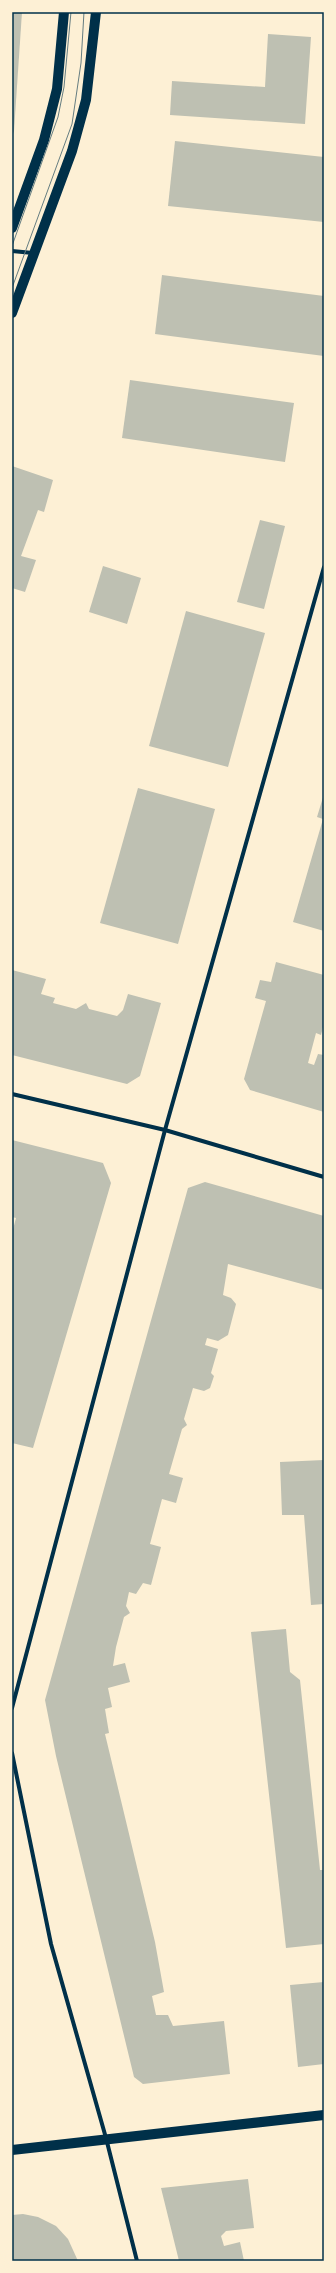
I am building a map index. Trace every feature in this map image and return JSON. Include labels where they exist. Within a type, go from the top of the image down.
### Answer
[{"type":"main road","points":[[12,228],[44,140],[58,89],[64,12]]},
{"type":"main road","points":[[12,313],[72,151],[86,100],[96,12]]},
{"type":"main road","points":[[12,2150],[106,2138],[324,2116]]},
{"type":"street","points":[[12,251],[35,254]]},
{"type":"street","points":[[12,1708],[164,1130],[324,567]]},
{"type":"street","points":[[12,1094],[164,1130],[324,1177]]},
{"type":"street","points":[[12,1753],[51,1944],[106,2138],[137,2261]]},
{"type":"building","points":[[12,12],[22,12],[14,131],[12,137]]},
{"type":"building","points":[[268,34],[311,37],[305,124],[170,115],[172,81],[265,87]]},
{"type":"building","points":[[175,141],[324,157],[324,222],[168,206]]},
{"type":"building","points":[[162,275],[324,296],[324,356],[155,334]]},
{"type":"building","points":[[130,380],[294,403],[285,462],[122,438]]},
{"type":"building","points":[[12,466],[53,480],[44,512],[38,510],[21,556],[36,560],[25,592],[12,588]]},
{"type":"building","points":[[260,520],[285,526],[264,609],[237,602]]},
{"type":"building","points":[[103,566],[141,578],[127,624],[89,612]]},
{"type":"building","points":[[186,611],[265,633],[228,767],[149,746]]},
{"type":"building","points":[[138,788],[215,809],[178,944],[100,923]]},
{"type":"building","points":[[324,794],[324,931],[293,922],[323,819],[317,817]]},
{"type":"building","points":[[276,962],[324,975],[324,1023],[321,1035],[316,1033],[308,1063],[314,1065],[318,1054],[324,1055],[324,1112],[250,1090],[244,1079],[266,1001],[255,998],[260,980],[271,982]]},
{"type":"building","points":[[12,970],[46,979],[41,994],[55,998],[53,1003],[76,1009],[86,1003],[89,1009],[117,1016],[123,1010],[128,994],[161,1003],[140,1076],[127,1084],[12,1055]]},
{"type":"building","points":[[12,1140],[103,1163],[111,1183],[33,1448],[12,1443],[12,1233],[16,1218],[12,1217]]},
{"type":"building","points":[[205,1182],[324,1216],[324,1290],[228,1264],[223,1295],[231,1298],[236,1304],[228,1335],[218,1341],[207,1338],[205,1345],[218,1349],[211,1373],[214,1376],[210,1388],[204,1391],[193,1388],[184,1419],[187,1425],[182,1429],[169,1474],[183,1478],[176,1503],[162,1499],[150,1544],[161,1547],[151,1585],[143,1583],[136,1594],[129,1592],[126,1606],[130,1613],[124,1617],[116,1647],[113,1666],[125,1663],[130,1682],[108,1688],[112,1707],[105,1709],[109,1733],[105,1734],[155,1942],[164,1992],[152,1996],[156,2015],[168,2015],[173,2026],[224,2021],[230,2074],[143,2084],[134,2077],[56,1756],[45,1700],[188,1188]]},
{"type":"building","points":[[324,1460],[324,1604],[311,1605],[304,1515],[282,1515],[280,1462]]},
{"type":"building","points":[[286,1629],[290,1672],[300,1680],[320,1870],[324,1870],[324,1944],[286,1948],[251,1632]]},
{"type":"building","points":[[324,1982],[324,2064],[298,2067],[290,1985]]},
{"type":"building","points":[[248,2179],[254,2228],[226,2231],[221,2236],[224,2246],[240,2242],[244,2261],[179,2261],[161,2188]]},
{"type":"building","points":[[23,2214],[38,2217],[56,2226],[68,2239],[78,2261],[12,2261],[12,2215]]},
{"type":"tram line","points":[[12,246],[58,117],[64,87],[71,12]]},
{"type":"tram line","points":[[12,288],[72,124],[81,63],[84,12]]}]
